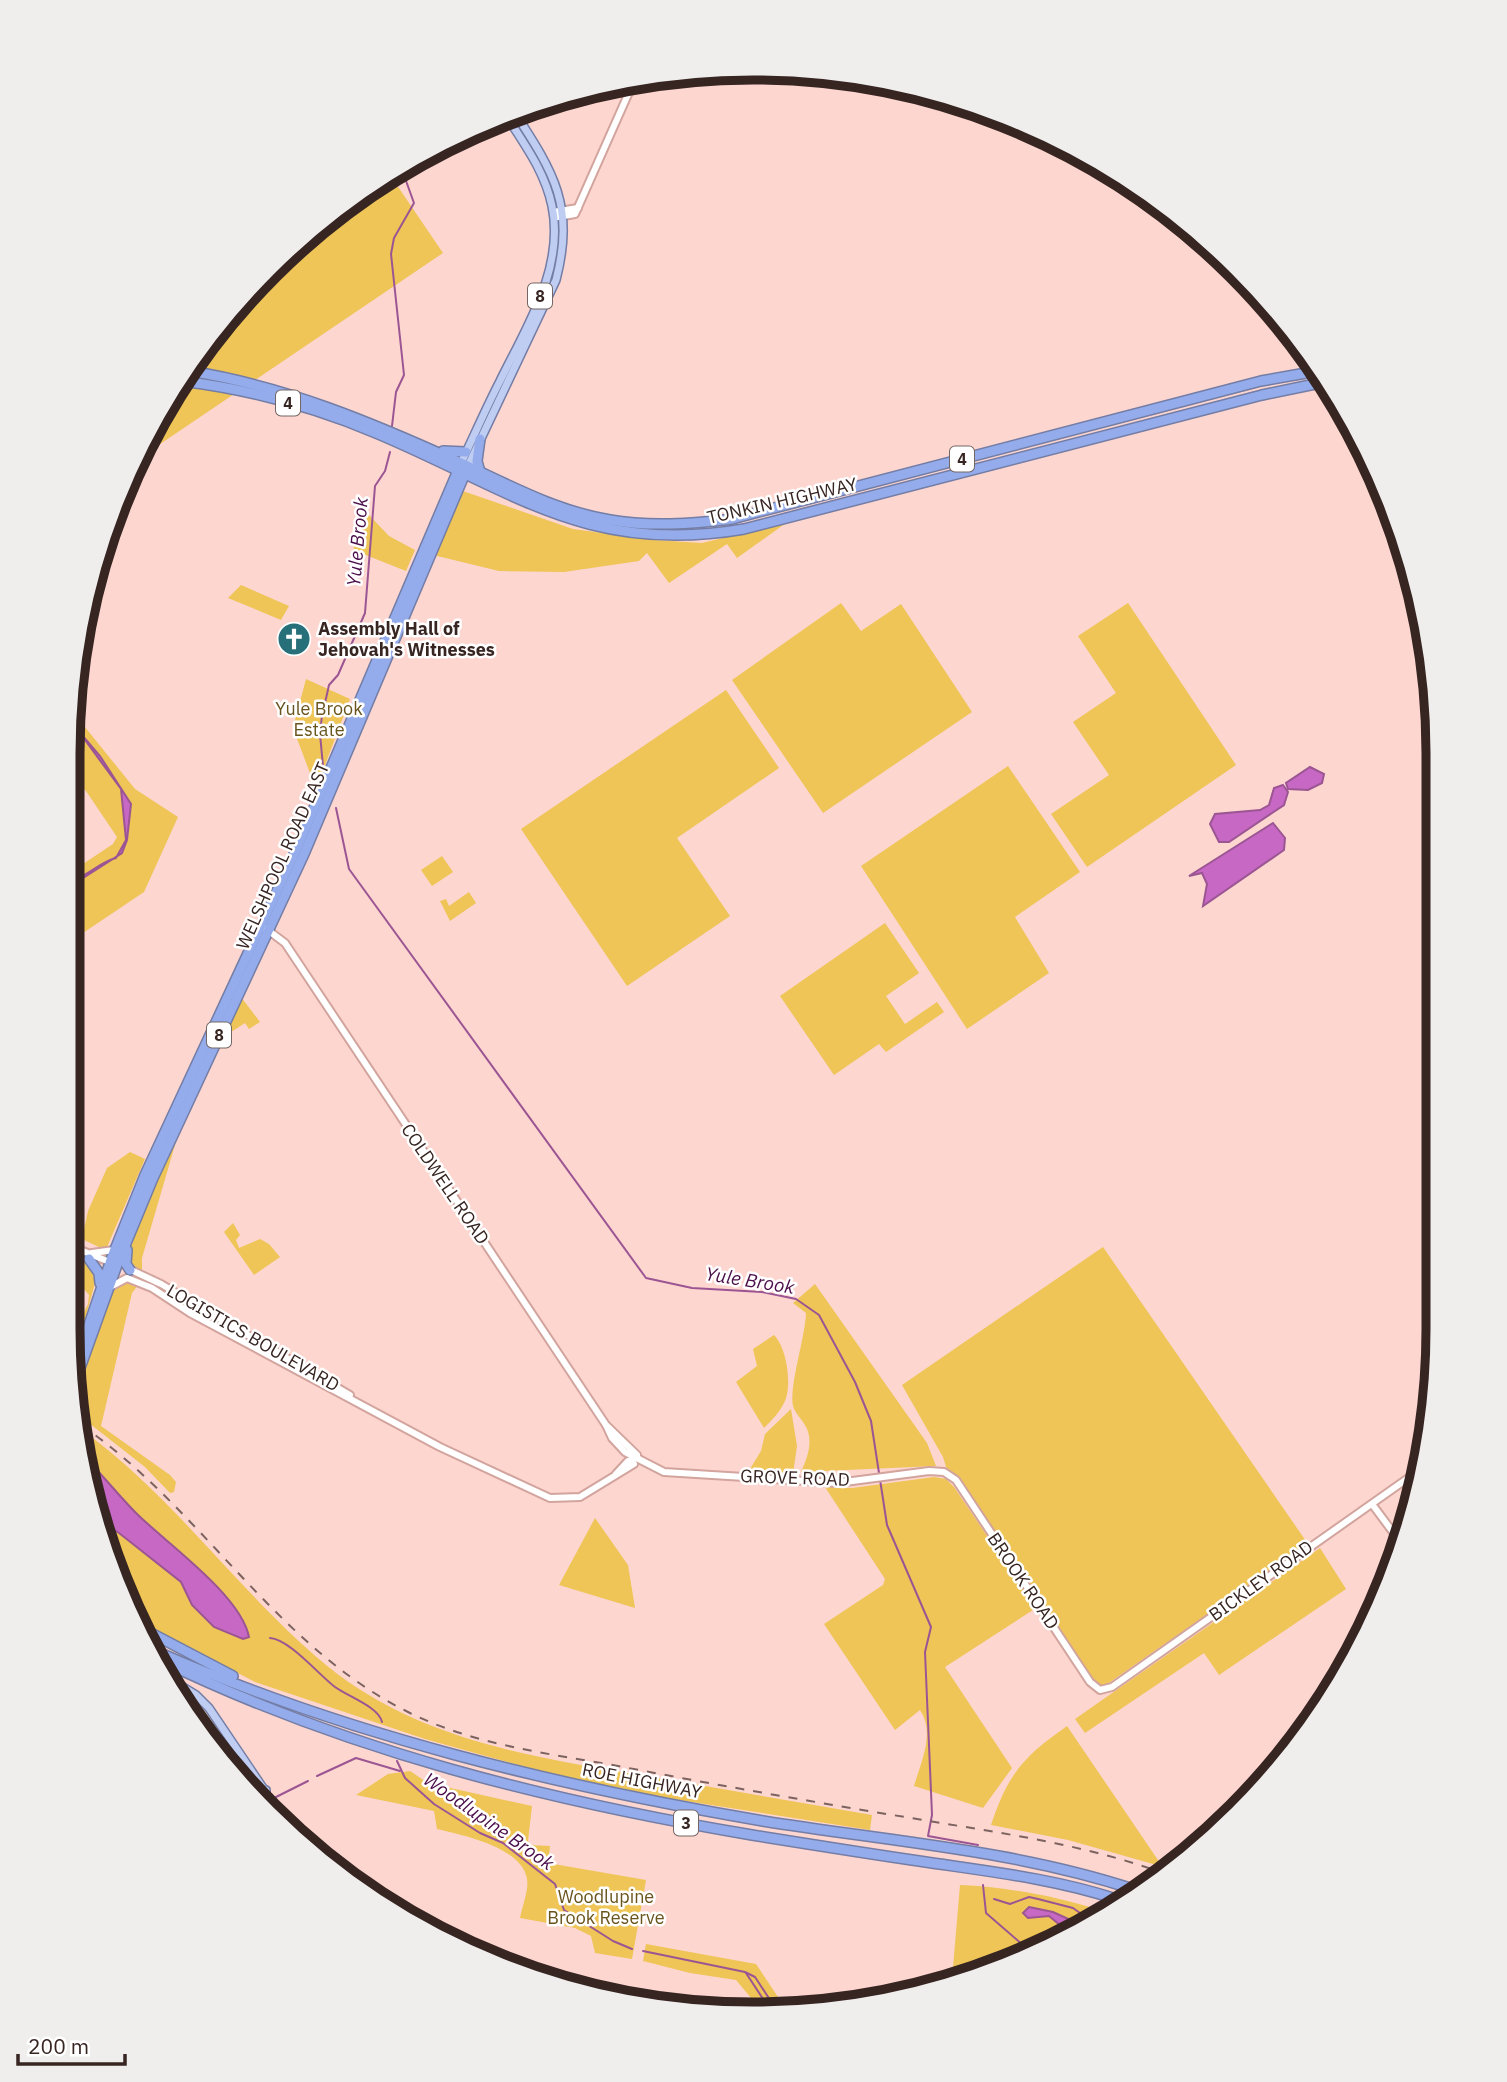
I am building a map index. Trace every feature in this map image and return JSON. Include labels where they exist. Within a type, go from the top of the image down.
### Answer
[{"type":"highway","name":"TONKIN HIGHWAY","points":[[200,372],[272,388],[323,405],[424,447],[491,486],[543,510],[591,526],[637,535],[704,536],[832,507],[1262,395],[1315,384]]},
{"type":"highway","name":"TONKIN HIGHWAY","points":[[192,383],[251,394],[313,410],[377,433],[446,466],[480,472],[560,507],[608,520],[636,524],[703,523],[732,519],[1261,382],[1308,373]]},
{"type":"highway","points":[[480,439],[477,461],[480,472]]},
{"type":"highway","points":[[424,447],[449,453],[466,452]]},
{"type":"highway","points":[[446,466],[446,499]]},
{"type":"highway","name":"WELSHPOOL ROAD EAST","points":[[81,1351],[112,1267],[300,852],[458,488],[462,468]]},
{"type":"highway","name":"WELSHPOOL ROAD EAST","points":[[300,852],[446,499],[462,468]]},
{"type":"highway","points":[[458,488],[464,484],[491,486]]},
{"type":"highway","name":"WELSHPOOL ROAD EAST","points":[[112,1267],[114,1250],[174,1107],[264,930]]},
{"type":"highway","name":"8","points":[[135,1275],[126,1264],[127,1250],[144,1208],[144,1199]]},
{"type":"highway","points":[[86,1255],[99,1273],[104,1290]]},
{"type":"highway","name":"WELSHPOOL ROAD EAST","points":[[81,1361],[104,1290]]},
{"type":"highway","points":[[155,1635],[275,1697]]},
{"type":"highway","name":"ROE HIGHWAY","points":[[166,1655],[275,1697],[476,1760],[599,1790],[764,1821],[995,1856],[1068,1870],[1128,1887]]},
{"type":"highway","name":"ROE HIGHWAY","points":[[172,1667],[343,1735],[468,1774],[596,1807],[992,1871],[1065,1885],[1111,1898]]},
{"type":"main road","name":"WELSHPOOL ROAD EAST","points":[[462,468],[480,439],[556,280],[562,250],[558,214],[547,162],[520,122]]},
{"type":"main road","name":"WELSHPOOL ROAD EAST","points":[[462,468],[466,452],[545,286],[554,251],[558,214],[538,164],[512,126]]},
{"type":"main road","points":[[186,1689],[209,1708],[247,1771]]},
{"type":"main road","points":[[190,1695],[216,1722],[249,1773]]},
{"type":"street","points":[[558,214],[578,208],[629,92]]},
{"type":"street","name":"COLDWELL ROAD","points":[[264,930],[285,943],[606,1425],[612,1438],[634,1458]]},
{"type":"street","points":[[86,1255],[114,1250]]},
{"type":"street","name":"LOGISTICS BOULEVARD","points":[[80,1252],[135,1275],[440,1447],[550,1498],[580,1497],[612,1479],[634,1458]]},
{"type":"street","points":[[104,1290],[135,1275]]},
{"type":"street","name":"GROVE ROAD","points":[[634,1458],[664,1472],[837,1483],[944,1472]]},
{"type":"street","name":"GROVE ROAD","points":[[634,1458],[688,1473]]},
{"type":"street","name":"BROOK ROAD","points":[[944,1472],[956,1480],[1090,1682],[1101,1690]]},
{"type":"street","name":"BICKLEY ROAD","points":[[1101,1690],[1112,1687],[1410,1477]]},
{"type":"street","points":[[1374,1502],[1394,1534]]},
{"type":"green space","points":[[396,184],[443,253],[154,448],[194,380],[248,310],[310,248],[380,194]]},
{"type":"green space","points":[[460,490],[573,529],[654,540],[702,543],[786,523],[737,558],[727,544],[669,583],[647,553],[639,561],[564,572],[499,571],[433,555]]},
{"type":"green space","points":[[368,514],[389,536],[415,550],[406,571],[353,550]]},
{"type":"green space","points":[[241,585],[289,606],[281,620],[228,598]]},
{"type":"green space","points":[[841,603],[861,631],[901,604],[972,712],[823,813],[732,680]]},
{"type":"green space","points":[[1128,603],[1236,765],[1087,867],[1051,814],[1109,775],[1073,722],[1116,693],[1078,636]]},
{"type":"green space","name":"Yule Brook Estate","points":[[306,679],[350,699],[316,789],[293,728]]},
{"type":"green space","points":[[726,690],[779,768],[677,838],[730,916],[627,986],[521,829]]},
{"type":"green space","points":[[81,723],[135,789],[178,817],[144,892],[80,935],[80,866],[113,844],[117,837],[80,785]]},
{"type":"green space","points":[[1008,766],[1080,872],[1015,917],[1049,973],[967,1029],[861,866]]},
{"type":"green space","points":[[442,856],[453,872],[432,886],[421,870]]},
{"type":"green space","points":[[469,892],[476,903],[450,921],[440,901],[446,899],[449,906]]},
{"type":"green space","points":[[885,923],[919,973],[886,996],[905,1024],[937,1002],[944,1012],[886,1052],[879,1044],[834,1075],[780,996]]},
{"type":"green space","points":[[241,997],[260,1022],[249,1029],[245,1023],[225,1036],[224,1034]]},
{"type":"green space","points":[[182,1121],[142,1258],[142,1272],[131,1267],[127,1255]]},
{"type":"green space","points":[[130,1152],[145,1159],[107,1247],[103,1249],[82,1239],[88,1211],[107,1168]]},
{"type":"green space","points":[[233,1223],[240,1235],[236,1240],[239,1248],[260,1239],[269,1244],[280,1257],[254,1275],[224,1232]]},
{"type":"green space","points":[[1103,1247],[1308,1544],[1103,1687],[1095,1684],[957,1476],[947,1470],[943,1457],[902,1385]]},
{"type":"green space","points":[[80,1258],[90,1265],[97,1276],[80,1336],[80,1320],[88,1304],[89,1295],[80,1284]]},
{"type":"green space","points":[[124,1283],[139,1284],[132,1293],[101,1426],[170,1475],[176,1482],[174,1492],[170,1493],[145,1467],[87,1421],[82,1370],[111,1291]]},
{"type":"green space","points":[[815,1284],[927,1443],[936,1466],[801,1472],[807,1456],[809,1434],[794,1409],[792,1397],[806,1313],[793,1303]]},
{"type":"green space","points":[[774,1335],[785,1357],[788,1386],[783,1405],[764,1428],[736,1382],[757,1366],[753,1349]]},
{"type":"green space","points":[[791,1409],[797,1446],[793,1474],[750,1469],[761,1451],[765,1434]]},
{"type":"green space","points":[[89,1436],[147,1484],[294,1637],[326,1665],[363,1691],[402,1713],[442,1730],[526,1754],[872,1815],[870,1830],[654,1796],[547,1773],[425,1739],[255,1682],[150,1627],[116,1545],[103,1503]]},
{"type":"green space","points":[[934,1477],[946,1479],[954,1487],[1036,1608],[945,1667],[1012,1768],[983,1808],[914,1786],[927,1737],[927,1728],[920,1710],[895,1730],[824,1624],[883,1585],[885,1579],[825,1487],[852,1488]]},
{"type":"green space","points":[[595,1518],[628,1565],[635,1608],[559,1585]]},
{"type":"green space","points":[[1320,1548],[1346,1589],[1219,1675],[1204,1653],[1085,1733],[1075,1719]]},
{"type":"green space","points":[[1067,1726],[1160,1863],[1153,1864],[1068,1840],[991,1825],[1004,1792],[1019,1768],[1039,1747]]},
{"type":"green space","name":"Woodlupine Brook Reserve","points":[[410,1771],[428,1783],[532,1806],[528,1841],[530,1845],[550,1846],[548,1863],[646,1880],[632,1959],[595,1953],[591,1936],[575,1928],[520,1918],[527,1879],[523,1868],[503,1851],[475,1839],[437,1829],[434,1811],[356,1795],[388,1774]]},
{"type":"green space","points":[[960,1885],[1030,1893],[1094,1909],[1011,1950],[953,1971]]},
{"type":"green space","name":"Woodlupine Brook Reserve","points":[[646,1944],[756,1964],[781,2001],[754,2002],[736,1980],[690,1973],[643,1961]]},
{"type":"shaded area","points":[[81,734],[100,756],[131,804],[127,840],[122,853],[117,856],[126,840],[121,789]]},
{"type":"shaded area","points":[[1310,767],[1324,774],[1322,783],[1308,790],[1288,789],[1286,783]]},
{"type":"shaded area","points":[[1283,785],[1288,792],[1284,805],[1229,842],[1219,842],[1210,824],[1215,814],[1260,810],[1269,805],[1274,788]]},
{"type":"shaded area","points":[[1273,823],[1285,838],[1284,850],[1203,906],[1207,884],[1202,873],[1189,876]]},
{"type":"shaded area","points":[[112,859],[80,880],[80,877]]},
{"type":"shaded area","points":[[95,1469],[136,1513],[218,1587],[243,1621],[249,1637],[243,1639],[214,1627],[192,1605],[181,1582],[111,1528]]},
{"type":"shaded area","points":[[1029,1907],[1053,1912],[1072,1921],[1062,1926],[1049,1916],[1028,1918],[1023,1913]]},
{"type":"waterway","name":"Yule Brook","points":[[392,426],[396,392],[404,375],[391,254],[394,238],[414,203],[405,178]]},
{"type":"waterway","name":"Yule Brook","points":[[323,712],[329,685],[338,675],[365,613],[375,486],[385,471],[390,452]]},
{"type":"waterway","name":"Yule Brook","points":[[322,715],[320,734],[323,766]]},
{"type":"waterway","name":"Yule Brook","points":[[336,808],[349,869],[646,1278],[692,1288],[762,1292],[796,1299],[819,1315],[855,1382],[871,1421],[887,1525],[931,1627],[925,1652],[932,1815],[928,1836],[978,1845]]},
{"type":"waterway","name":"Woodlupine Brook","points":[[270,1638],[286,1644],[335,1687],[375,1711],[382,1722]]},
{"type":"waterway","points":[[317,1776],[356,1758],[400,1771]]},
{"type":"waterway","name":"Woodlupine Brook","points":[[397,1761],[405,1778],[434,1804],[480,1833],[503,1843],[555,1884],[564,1910],[613,1941],[632,1949]]},
{"type":"waterway","points":[[276,1797],[308,1781]]},
{"type":"waterway","name":"Yule Brook","points":[[983,1885],[986,1913],[1023,1945]]},
{"type":"waterway","points":[[994,1899],[1010,1904],[1029,1897],[1073,1908],[1083,1915]]},
{"type":"waterway","name":"Woodlupine Brook","points":[[643,1951],[745,1972],[755,1977],[771,2001]]},
{"type":"waterway","name":"Woodlupine Brook","points":[[746,1973],[765,2002]]},
{"type":"railway","points":[[88,1431],[124,1458],[164,1495],[278,1614],[318,1651],[361,1684],[408,1712],[433,1723],[484,1740],[537,1752],[1046,1841],[1103,1854],[1152,1870]]},
{"type":"place","name":"Assembly Hall of Jehovah's Witnesses","points":[[294,639]]}]
